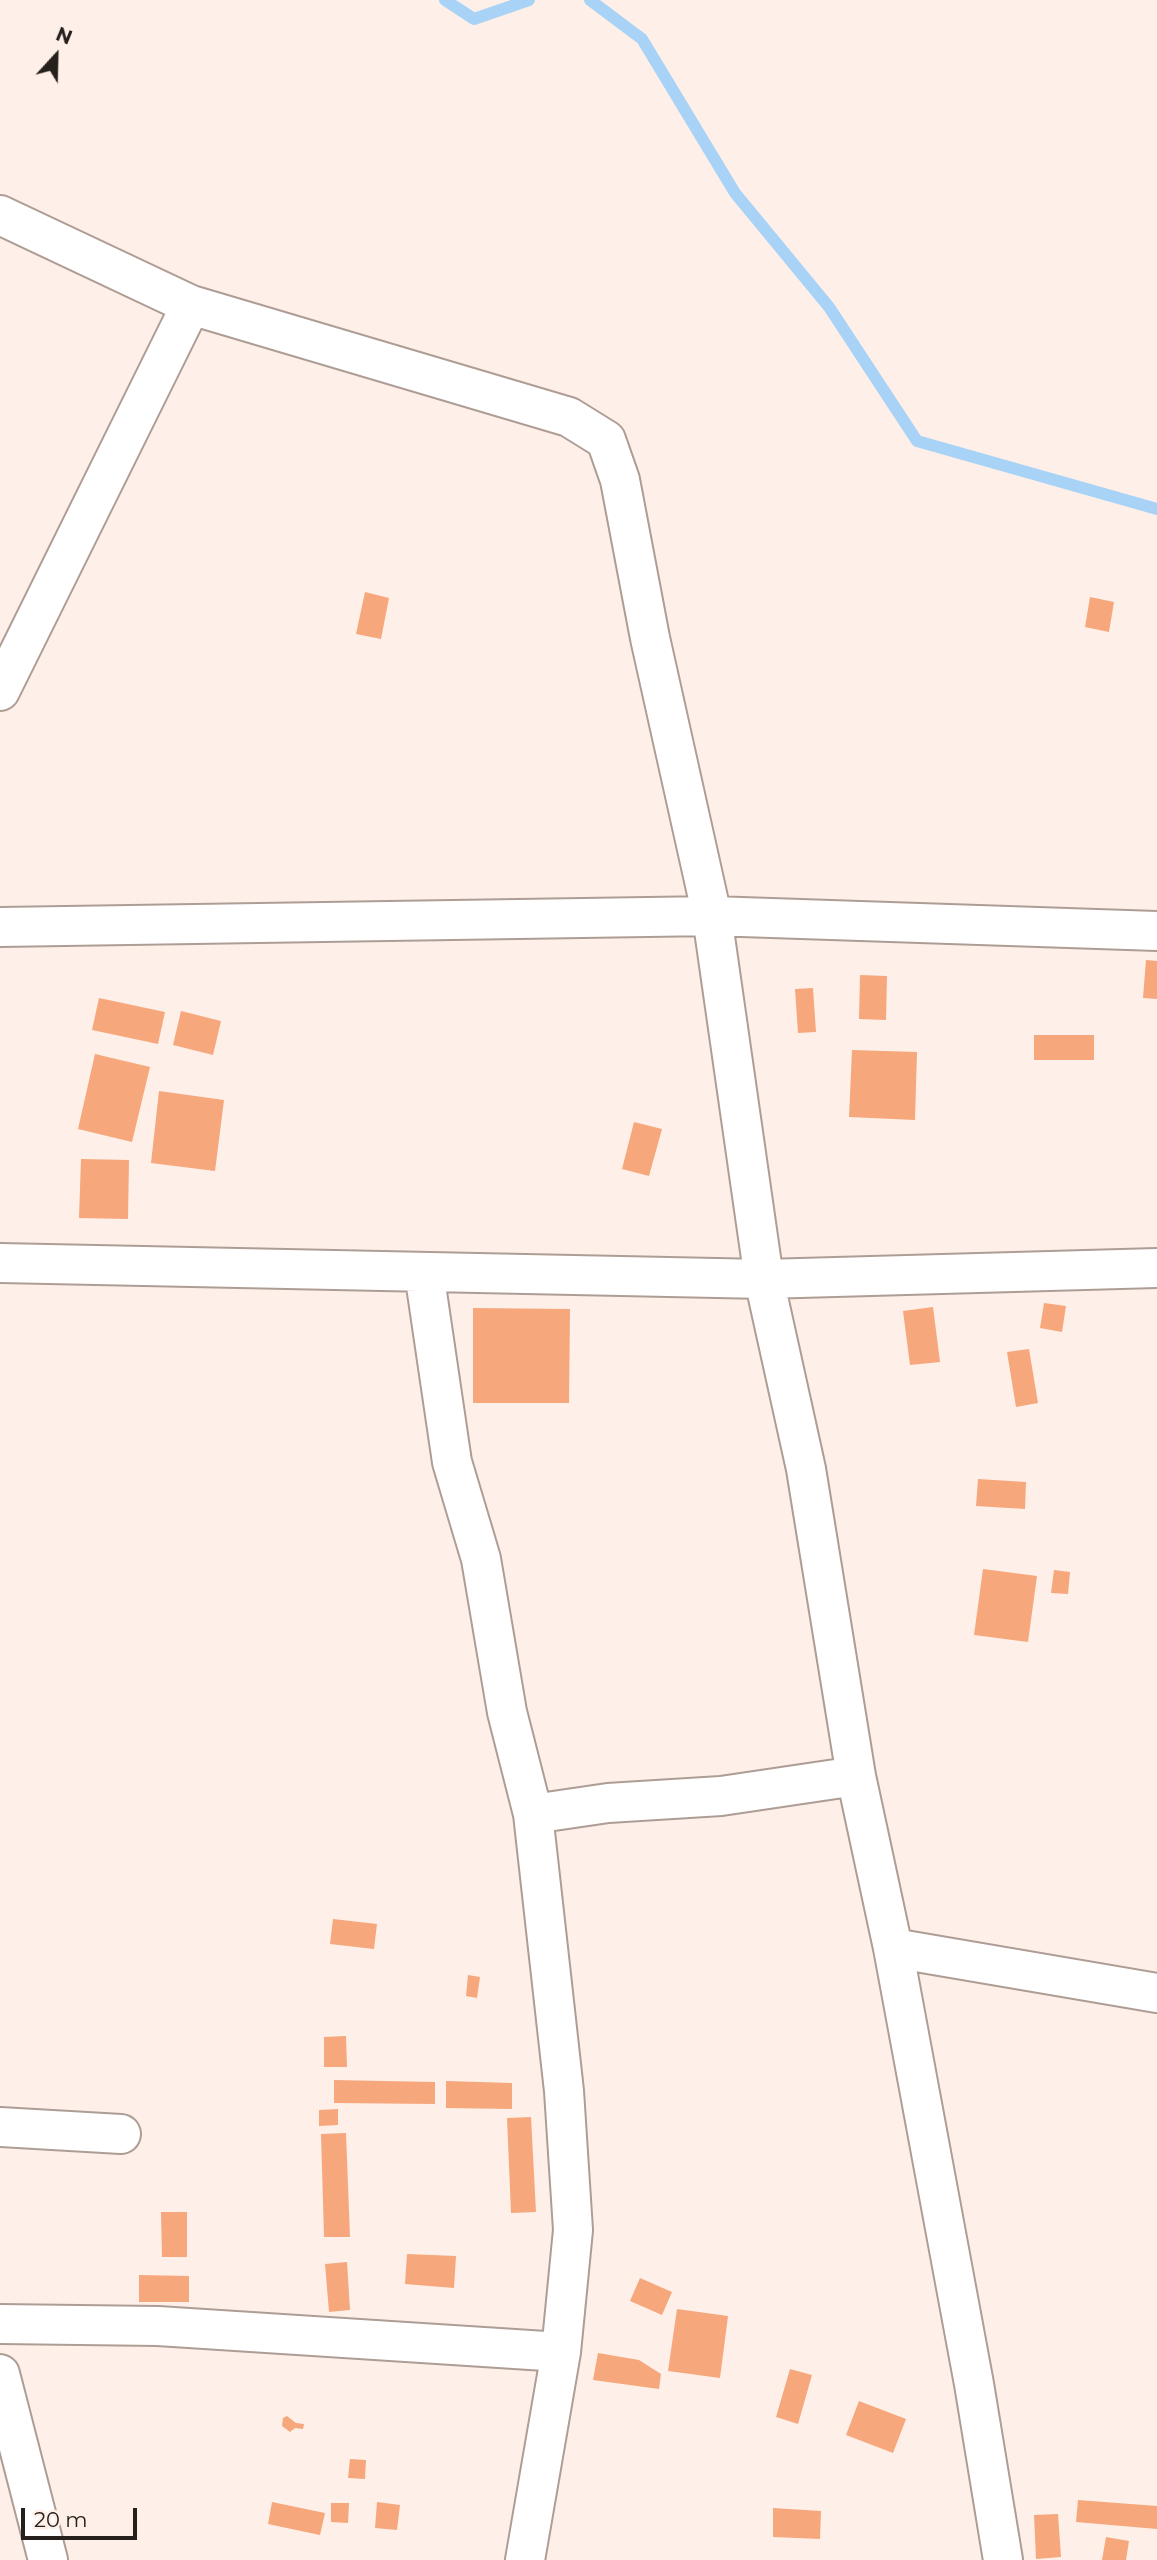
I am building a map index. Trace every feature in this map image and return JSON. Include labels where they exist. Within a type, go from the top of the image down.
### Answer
[{"type":"street","points":[[0,215],[191,305],[569,417],[606,440],[620,480],[650,638],[712,916],[764,1279],[806,1469],[856,1776],[893,1948],[974,2384],[1003,2560]]},
{"type":"street","points":[[0,691],[191,305]]},
{"type":"street","points":[[0,927],[712,916],[1157,931]]},
{"type":"street","points":[[0,1263],[764,1279],[1157,1268]]},
{"type":"street","points":[[424,1272],[453,1462],[481,1559],[507,1712],[533,1814],[564,2091],[573,2230],[561,2351],[525,2560]]},
{"type":"street","points":[[533,1814],[608,1803],[721,1797],[856,1776]]},
{"type":"street","points":[[893,1948],[1157,1993]]},
{"type":"street","points":[[0,2127],[121,2134]]},
{"type":"street","points":[[0,2324],[158,2326],[561,2351]]},
{"type":"street","points":[[0,2374],[48,2560]]},
{"type":"building","points":[[365,592],[389,598],[381,639],[356,634]]},
{"type":"building","points":[[1090,597],[1114,602],[1109,632],[1085,627]]},
{"type":"building","points":[[1146,960],[1157,961],[1157,999],[1143,998]]},
{"type":"building","points":[[860,975],[887,976],[886,1020],[859,1019]]},
{"type":"building","points":[[813,988],[816,1032],[798,1033],[795,989]]},
{"type":"building","points":[[99,998],[165,1012],[158,1044],[92,1030]]},
{"type":"building","points":[[181,1011],[221,1021],[213,1055],[173,1045]]},
{"type":"building","points":[[1034,1035],[1094,1035],[1094,1060],[1034,1060]]},
{"type":"building","points":[[852,1050],[917,1052],[915,1120],[849,1117]]},
{"type":"building","points":[[95,1054],[150,1067],[132,1142],[78,1129]]},
{"type":"building","points":[[159,1091],[224,1100],[215,1171],[151,1163]]},
{"type":"building","points":[[634,1122],[662,1129],[649,1176],[622,1169]]},
{"type":"building","points":[[81,1159],[129,1160],[128,1219],[79,1218]]},
{"type":"building","points":[[1044,1303],[1066,1306],[1062,1332],[1040,1328]]},
{"type":"building","points":[[933,1307],[940,1362],[910,1365],[903,1311]]},
{"type":"building","points":[[473,1308],[570,1309],[569,1403],[473,1403]]},
{"type":"building","points":[[1029,1349],[1038,1403],[1016,1407],[1007,1352]]},
{"type":"building","points":[[978,1479],[1026,1482],[1025,1509],[976,1506]]},
{"type":"building","points":[[983,1569],[1037,1576],[1028,1642],[974,1635]]},
{"type":"building","points":[[1054,1570],[1070,1572],[1068,1594],[1051,1593]]},
{"type":"building","points":[[333,1919],[377,1924],[374,1949],[330,1944]]},
{"type":"building","points":[[468,1975],[480,1977],[477,1998],[466,1996]]},
{"type":"building","points":[[346,2036],[347,2067],[324,2067],[324,2037]]},
{"type":"building","points":[[334,2080],[435,2082],[435,2104],[334,2103]]},
{"type":"building","points":[[446,2081],[512,2083],[512,2109],[446,2108]]},
{"type":"building","points":[[338,2109],[338,2125],[319,2126],[319,2110]]},
{"type":"building","points":[[531,2117],[536,2212],[511,2213],[507,2118]]},
{"type":"building","points":[[346,2133],[350,2237],[324,2237],[321,2134]]},
{"type":"building","points":[[161,2212],[187,2212],[187,2257],[162,2257]]},
{"type":"building","points":[[407,2254],[456,2256],[454,2288],[405,2284]]},
{"type":"building","points":[[347,2262],[350,2310],[329,2312],[325,2264]]},
{"type":"building","points":[[139,2275],[189,2276],[189,2302],[139,2302]]},
{"type":"building","points":[[640,2278],[672,2292],[662,2315],[630,2301]]},
{"type":"building","points":[[677,2309],[728,2316],[720,2378],[668,2371]]},
{"type":"building","points":[[598,2353],[639,2360],[661,2374],[659,2389],[593,2380]]},
{"type":"building","points":[[790,2369],[812,2375],[798,2424],[776,2417]]},
{"type":"building","points":[[859,2401],[906,2419],[893,2453],[846,2435]]},
{"type":"building","points":[[287,2416],[296,2423],[304,2424],[303,2429],[295,2428],[290,2432],[282,2426],[283,2418]]},
{"type":"building","points":[[350,2459],[366,2460],[365,2479],[348,2478]]},
{"type":"building","points":[[1078,2500],[1157,2506],[1157,2529],[1076,2522]]},
{"type":"building","points":[[272,2502],[325,2513],[320,2535],[268,2524]]},
{"type":"building","points":[[377,2502],[400,2505],[397,2530],[375,2528]]},
{"type":"building","points":[[331,2503],[349,2503],[348,2523],[331,2522]]},
{"type":"building","points":[[773,2508],[821,2511],[820,2539],[773,2537]]},
{"type":"building","points":[[1058,2514],[1061,2557],[1036,2559],[1034,2515]]},
{"type":"building","points":[[1106,2537],[1129,2541],[1126,2560],[1102,2560]]},
{"type":"waterway","points":[[445,0],[474,19],[529,0]]},
{"type":"waterway","points":[[590,0],[642,39],[735,193],[829,307],[917,441],[1157,509]]}]
